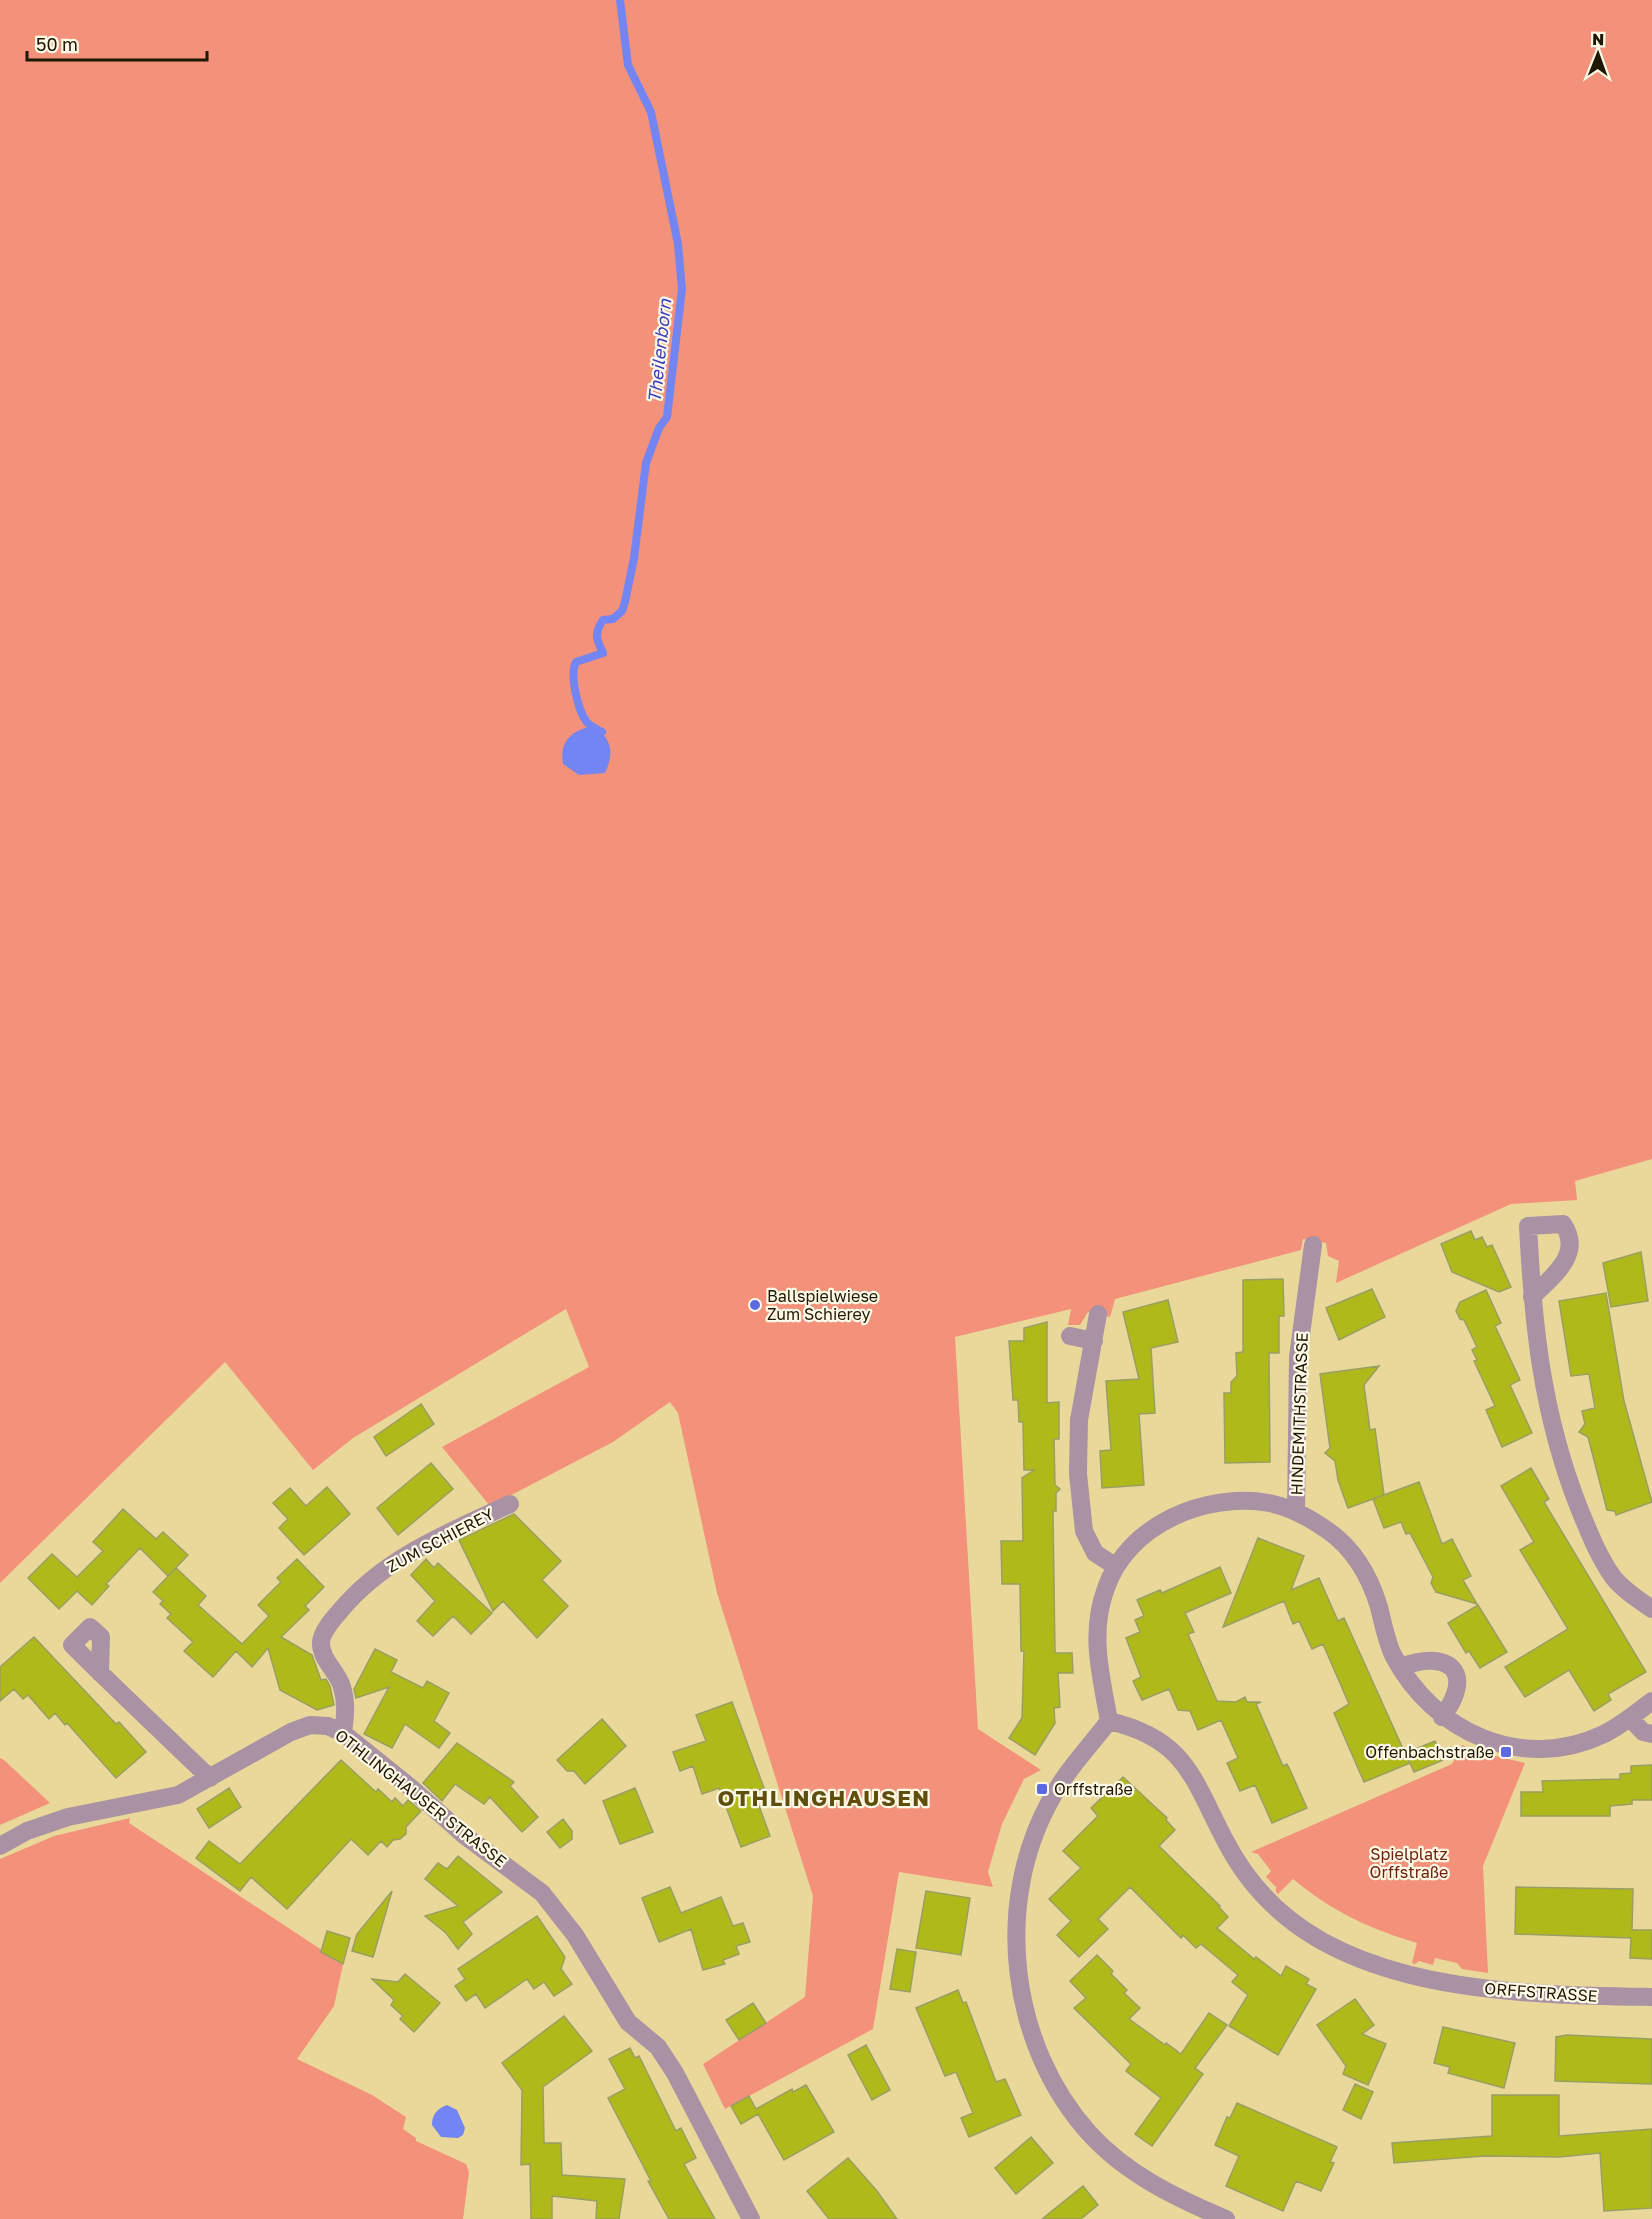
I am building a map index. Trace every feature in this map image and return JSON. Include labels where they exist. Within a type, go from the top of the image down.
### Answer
[{"type":"street","name":"HINDEMITHSTRASSE","points":[[1296,1512],[1298,1357],[1313,1245]]},
{"type":"street","points":[[1532,1298],[1539,1367],[1565,1473],[1590,1534],[1610,1572],[1615,1579],[1652,1609]]},
{"type":"street","points":[[1098,1314],[1079,1420],[1081,1506],[1084,1531],[1095,1553],[1115,1566]]},
{"type":"street","points":[[1070,1336],[1094,1341]]},
{"type":"street","name":"ZUM SCHIEREY","points":[[343,1733],[346,1710],[342,1686],[323,1653],[321,1644],[323,1635],[336,1616],[364,1584],[395,1560],[510,1504]]},
{"type":"street","name":"HINDEMITHSTRASSE","points":[[1110,1721],[1098,1667],[1096,1636],[1106,1588],[1115,1566],[1140,1539],[1168,1519],[1210,1504],[1270,1504],[1296,1512],[1329,1532],[1346,1546],[1360,1564],[1378,1604],[1391,1649],[1417,1691],[1442,1717],[1491,1741],[1547,1748],[1584,1741],[1631,1719],[1652,1701]]},
{"type":"street","points":[[1401,1667],[1427,1662],[1445,1664],[1453,1669],[1459,1686],[1455,1699],[1442,1717]]},
{"type":"street","points":[[100,1673],[210,1778]]},
{"type":"street","points":[[1631,1719],[1643,1732],[1652,1734]]},
{"type":"street","points":[[1110,1721],[1073,1765],[1054,1795],[1033,1840],[1016,1914],[1016,1961],[1022,1999],[1038,2052],[1073,2114],[1090,2134],[1137,2175],[1172,2195],[1226,2219]]},
{"type":"street","name":"ORFFSTRASSE","points":[[1110,1721],[1127,1725],[1169,1747],[1200,1786],[1216,1824],[1242,1869],[1289,1919],[1335,1947],[1401,1971],[1486,1989],[1527,1994],[1652,1997]]},
{"type":"street","name":"OTHLINGHAUSER STRASSE","points":[[0,1846],[27,1831],[68,1817],[178,1795],[236,1761],[310,1725],[328,1726],[343,1733],[411,1787],[464,1834],[542,1893],[575,1935],[628,2022],[658,2047],[675,2073],[751,2219]]},
{"type":"green space","points":[[0,0],[1652,0],[1652,1159],[1575,1181],[1577,1200],[1511,1204],[1336,1283],[1339,1261],[1328,1256],[1326,1243],[1303,1239],[1301,1250],[1115,1299],[1110,1317],[1088,1312],[1080,1325],[1068,1325],[1071,1309],[955,1337],[978,1729],[1041,1770],[1024,1779],[1002,1824],[988,1872],[993,1887],[899,1872],[873,2029],[725,2109],[703,2064],[805,1997],[813,1896],[717,1593],[678,1413],[670,1402],[613,1442],[490,1506],[442,1447],[589,1367],[566,1309],[353,1438],[313,1470],[225,1362],[0,1583]]},
{"type":"green space","name":"Spielplatz Orffstraße","points":[[1462,1745],[1479,1752],[1525,1763],[1483,1866],[1488,1973],[1462,1969],[1457,1963],[1435,1958],[1433,1965],[1419,1961],[1412,1963],[1417,1943],[1383,1932],[1352,1918],[1322,1901],[1293,1879],[1278,1894],[1276,1892],[1276,1887],[1266,1877],[1271,1871],[1258,1854],[1251,1852],[1452,1764]]},
{"type":"green space","points":[[0,1758],[4,1760],[50,1803],[0,1825]]},
{"type":"green space","points":[[130,1818],[129,1823],[343,1964],[334,2006],[297,2059],[372,2095],[406,2117],[403,2129],[416,2138],[416,2141],[466,2164],[469,2172],[463,2219],[0,2219],[0,1859],[54,1836]]},
{"type":"water","points":[[591,727],[604,735],[607,740],[610,746],[610,759],[605,773],[579,775],[563,764],[563,750],[572,734]]},
{"type":"water","points":[[447,2105],[457,2110],[465,2128],[463,2135],[458,2138],[441,2137],[432,2125],[436,2112]]},
{"type":"building","points":[[1471,1231],[1475,1240],[1482,1237],[1487,1247],[1492,1245],[1511,1287],[1499,1292],[1452,1272],[1441,1244]]},
{"type":"building","points":[[1641,1252],[1648,1301],[1611,1307],[1603,1263]]},
{"type":"building","points":[[1283,1279],[1284,1316],[1279,1316],[1279,1353],[1269,1353],[1270,1462],[1225,1463],[1224,1393],[1231,1393],[1231,1382],[1237,1376],[1236,1353],[1243,1352],[1243,1280]]},
{"type":"building","points":[[1372,1289],[1385,1317],[1339,1340],[1326,1308]]},
{"type":"building","points":[[1486,1290],[1501,1323],[1495,1326],[1520,1380],[1510,1385],[1532,1433],[1502,1447],[1486,1410],[1495,1406],[1474,1361],[1477,1360],[1472,1350],[1477,1347],[1464,1320],[1460,1319],[1456,1311],[1460,1302]]},
{"type":"building","points":[[1606,1293],[1624,1401],[1652,1502],[1616,1515],[1615,1511],[1607,1510],[1588,1437],[1579,1432],[1585,1424],[1582,1411],[1595,1408],[1589,1374],[1571,1376],[1559,1301]]},
{"type":"building","points":[[1168,1300],[1178,1342],[1151,1348],[1155,1413],[1139,1414],[1144,1485],[1102,1488],[1100,1451],[1111,1450],[1106,1381],[1139,1379],[1123,1312]]},
{"type":"building","points":[[1047,1322],[1047,1403],[1059,1402],[1059,1439],[1054,1439],[1055,1485],[1060,1489],[1056,1493],[1056,1511],[1053,1511],[1055,1653],[1072,1653],[1073,1673],[1058,1673],[1060,1707],[1054,1708],[1055,1723],[1035,1755],[1009,1738],[1022,1718],[1024,1651],[1021,1651],[1020,1584],[1002,1584],[1001,1541],[1023,1541],[1022,1478],[1034,1470],[1024,1470],[1023,1422],[1019,1422],[1018,1400],[1013,1400],[1009,1341],[1024,1341],[1024,1328]]},
{"type":"building","points":[[1379,1366],[1364,1385],[1370,1430],[1375,1429],[1384,1495],[1348,1508],[1338,1480],[1335,1461],[1325,1453],[1330,1448],[1320,1374]]},
{"type":"building","points":[[421,1404],[434,1424],[386,1456],[374,1437]]},
{"type":"building","points":[[431,1463],[453,1489],[398,1535],[377,1508]]},
{"type":"building","points":[[1531,1468],[1549,1499],[1544,1502],[1646,1672],[1608,1694],[1611,1700],[1594,1711],[1569,1670],[1525,1697],[1505,1667],[1568,1629],[1520,1550],[1534,1542],[1501,1486]]},
{"type":"building","points":[[1419,1482],[1442,1544],[1452,1539],[1471,1576],[1463,1580],[1477,1604],[1436,1592],[1431,1583],[1433,1577],[1410,1533],[1406,1534],[1401,1522],[1384,1528],[1373,1499]]},
{"type":"building","points":[[327,1487],[350,1514],[304,1555],[279,1528],[288,1519],[273,1503],[290,1488],[306,1506]]},
{"type":"building","points":[[123,1509],[156,1539],[163,1532],[188,1555],[168,1576],[140,1548],[106,1584],[109,1586],[92,1605],[77,1591],[59,1609],[28,1578],[52,1554],[77,1577],[103,1551],[93,1542]]},
{"type":"building","points":[[514,1514],[561,1561],[542,1580],[568,1606],[537,1638],[503,1601],[493,1611],[459,1540]]},
{"type":"building","points":[[1258,1538],[1304,1556],[1291,1590],[1319,1578],[1338,1621],[1344,1618],[1409,1762],[1406,1753],[1435,1741],[1443,1760],[1414,1772],[1410,1763],[1364,1782],[1334,1713],[1349,1704],[1323,1644],[1312,1649],[1299,1621],[1293,1624],[1284,1601],[1223,1627]]},
{"type":"building","points":[[297,1559],[324,1587],[305,1606],[309,1610],[281,1637],[312,1655],[321,1680],[326,1679],[330,1686],[334,1705],[317,1710],[280,1690],[268,1648],[252,1667],[236,1651],[213,1677],[184,1651],[193,1642],[167,1618],[171,1614],[160,1604],[163,1601],[153,1592],[176,1568],[206,1596],[198,1605],[242,1644],[269,1616],[258,1605],[281,1582],[277,1578]]},
{"type":"building","points":[[426,1559],[434,1568],[438,1563],[492,1613],[471,1634],[453,1616],[433,1636],[417,1621],[435,1601],[411,1575]]},
{"type":"building","points":[[1220,1567],[1231,1593],[1185,1613],[1194,1632],[1188,1634],[1217,1701],[1236,1702],[1245,1697],[1247,1702],[1261,1702],[1256,1704],[1283,1766],[1287,1764],[1307,1808],[1272,1823],[1255,1785],[1240,1791],[1227,1763],[1238,1758],[1221,1720],[1198,1730],[1190,1711],[1178,1710],[1169,1689],[1142,1700],[1133,1681],[1141,1677],[1126,1638],[1140,1632],[1135,1620],[1144,1616],[1137,1600],[1160,1590],[1162,1593]]},
{"type":"building","points":[[1478,1605],[1507,1652],[1480,1668],[1469,1651],[1466,1653],[1448,1623]]},
{"type":"building","points":[[34,1637],[116,1724],[119,1722],[146,1752],[116,1778],[67,1723],[65,1725],[55,1713],[49,1719],[28,1695],[23,1699],[14,1689],[0,1701],[0,1667]]},
{"type":"building","points":[[375,1649],[397,1660],[391,1672],[423,1688],[427,1681],[449,1693],[434,1721],[450,1733],[439,1748],[405,1724],[392,1748],[364,1734],[389,1687],[356,1698],[354,1689]]},
{"type":"building","points":[[732,1702],[764,1788],[754,1792],[770,1836],[741,1847],[719,1788],[702,1794],[693,1766],[680,1771],[673,1752],[706,1741],[696,1715]]},
{"type":"building","points":[[602,1719],[626,1746],[585,1784],[574,1771],[567,1771],[557,1760]]},
{"type":"building","points":[[457,1743],[514,1782],[510,1786],[538,1817],[522,1832],[490,1797],[484,1804],[455,1784],[442,1801],[423,1783]]},
{"type":"building","points":[[341,1760],[376,1792],[378,1789],[392,1802],[395,1798],[403,1806],[408,1800],[421,1811],[406,1827],[406,1834],[400,1839],[393,1840],[387,1847],[381,1841],[368,1855],[351,1839],[287,1909],[251,1877],[240,1891],[196,1858],[209,1841],[240,1864]]},
{"type":"building","points":[[1652,1765],[1652,1800],[1632,1800],[1632,1804],[1610,1806],[1610,1816],[1521,1816],[1521,1792],[1543,1792],[1542,1781],[1620,1779],[1620,1774],[1631,1773],[1631,1766]]},
{"type":"building","points":[[1123,1777],[1167,1818],[1166,1820],[1175,1830],[1159,1846],[1220,1906],[1228,1917],[1217,1928],[1254,1959],[1256,1957],[1281,1976],[1286,1966],[1309,1979],[1306,1984],[1316,1989],[1278,2055],[1229,2026],[1248,1995],[1232,1982],[1238,1975],[1201,1944],[1196,1948],[1183,1935],[1181,1938],[1130,1887],[1098,1919],[1108,1929],[1079,1957],[1057,1935],[1071,1921],[1049,1899],[1081,1868],[1063,1851],[1098,1816],[1091,1808]]},
{"type":"building","points":[[229,1788],[241,1807],[209,1828],[197,1809]]},
{"type":"building","points":[[635,1788],[653,1832],[620,1844],[603,1801]]},
{"type":"building","points":[[563,1819],[572,1831],[572,1839],[560,1848],[547,1832]]},
{"type":"building","points":[[458,1856],[502,1892],[463,1922],[472,1934],[458,1949],[446,1933],[425,1916],[458,1906],[425,1879],[438,1863],[447,1869]]},
{"type":"building","points":[[670,1887],[681,1913],[721,1897],[733,1926],[743,1923],[750,1942],[736,1946],[739,1954],[723,1960],[725,1964],[703,1970],[691,1929],[659,1942],[642,1898]]},
{"type":"building","points":[[1516,1887],[1633,1889],[1632,1930],[1652,1930],[1652,1959],[1630,1958],[1631,1938],[1515,1934]]},
{"type":"building","points":[[392,1891],[373,1957],[352,1951],[357,1934]]},
{"type":"building","points":[[926,1891],[970,1898],[961,1955],[916,1948]]},
{"type":"building","points":[[537,1916],[565,1957],[561,1969],[572,1984],[554,1996],[544,1982],[534,1989],[527,1979],[485,2008],[476,1994],[466,2001],[455,1986],[465,1979],[458,1969]]},
{"type":"building","points":[[327,1931],[350,1938],[343,1964],[321,1952]]},
{"type":"building","points":[[897,1949],[916,1952],[910,1992],[890,1989]]},
{"type":"building","points":[[1097,1955],[1127,1990],[1124,1993],[1140,2008],[1129,2019],[1181,2054],[1209,2013],[1227,2025],[1195,2068],[1203,2074],[1152,2146],[1135,2134],[1161,2098],[1126,2071],[1131,2064],[1074,2008],[1086,1998],[1070,1981]]},
{"type":"building","points":[[405,1974],[440,2003],[414,2032],[400,2019],[403,2016],[391,2005],[394,2000],[372,1979],[398,1982]]},
{"type":"building","points":[[958,1990],[963,2003],[966,2002],[996,2082],[1005,2079],[1021,2115],[969,2137],[961,2118],[973,2113],[956,2072],[945,2076],[916,2008]]},
{"type":"building","points":[[1355,1999],[1374,2025],[1362,2034],[1386,2044],[1368,2085],[1343,2074],[1346,2066],[1317,2025]]},
{"type":"building","points":[[753,2003],[766,2023],[739,2040],[726,2020]]},
{"type":"building","points":[[564,2016],[592,2051],[543,2087],[544,2143],[561,2143],[562,2175],[625,2179],[619,2219],[596,2219],[597,2201],[552,2196],[552,2219],[531,2219],[530,2164],[521,2165],[522,2090],[502,2063]]},
{"type":"building","points":[[1443,2027],[1515,2043],[1504,2088],[1448,2073],[1450,2067],[1434,2063]]},
{"type":"building","points":[[1567,2035],[1652,2039],[1652,2084],[1555,2081],[1556,2037]]},
{"type":"building","points":[[866,2045],[890,2090],[872,2100],[848,2055]]},
{"type":"building","points":[[630,2048],[635,2058],[639,2056],[676,2131],[681,2128],[696,2158],[684,2164],[715,2219],[669,2219],[648,2181],[651,2181],[608,2098],[625,2089],[609,2059]]},
{"type":"building","points":[[1355,2084],[1373,2092],[1361,2119],[1343,2110]]},
{"type":"building","points":[[806,2085],[834,2132],[784,2160],[758,2114],[741,2124],[731,2106],[749,2096],[756,2109],[792,2089],[793,2092]]},
{"type":"building","points":[[1492,2095],[1559,2095],[1559,2136],[1652,2129],[1652,2208],[1604,2211],[1600,2153],[1559,2157],[1484,2156],[1394,2163],[1392,2143],[1492,2136]]},
{"type":"building","points":[[1237,2103],[1337,2147],[1330,2162],[1334,2163],[1321,2191],[1296,2181],[1283,2211],[1226,2186],[1239,2156],[1215,2145],[1227,2117],[1230,2118]]},
{"type":"building","points":[[1031,2137],[1053,2163],[1016,2194],[995,2168]]},
{"type":"building","points":[[848,2158],[877,2191],[897,2219],[829,2219],[807,2191]]},
{"type":"building","points":[[1083,2186],[1098,2205],[1081,2219],[1042,2219]]},
{"type":"waterway","name":"Theilenborn","points":[[602,732],[589,724],[583,716],[575,692],[574,668],[576,662],[603,653],[598,640],[598,629],[603,620],[613,619],[622,611],[625,602],[634,558],[646,463],[659,428],[667,417],[682,289],[678,244],[651,112],[628,65],[620,0]]},
{"type":"place","name":"Ballspielwiese Zum Schierey","points":[[755,1305]]},
{"type":"place","name":"Offenbachstraße","points":[[1506,1752]]},
{"type":"place","name":"Orffstraße","points":[[1042,1789]]},
{"type":"district","name":"OTHLINGHAUSEN","points":[[824,1798]]}]
